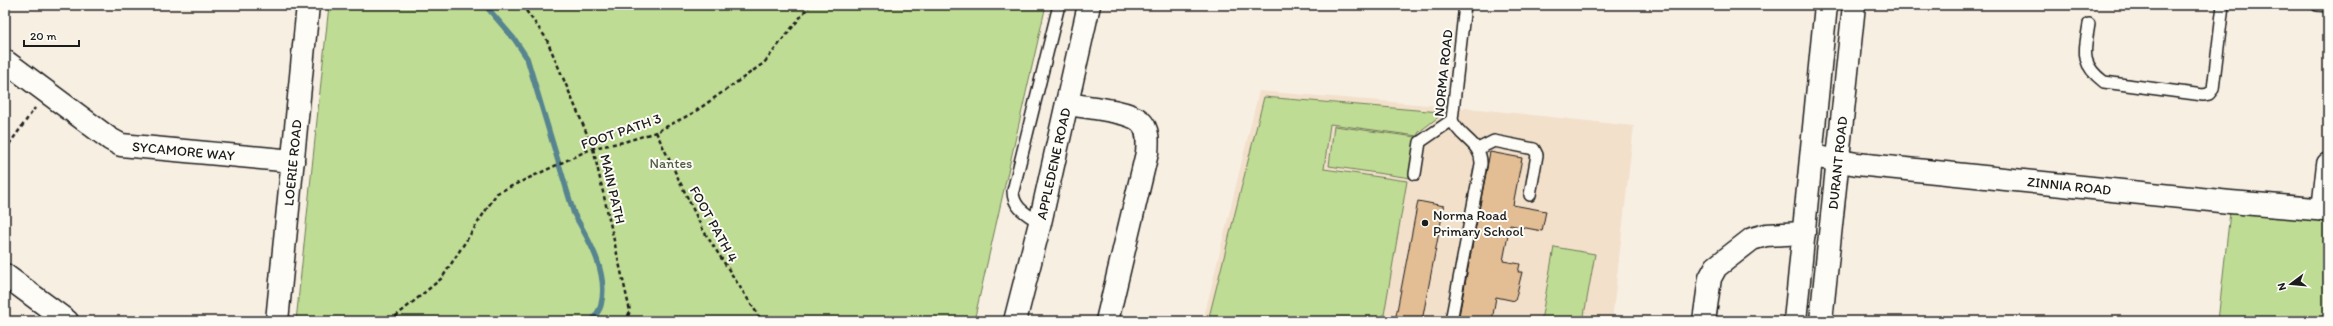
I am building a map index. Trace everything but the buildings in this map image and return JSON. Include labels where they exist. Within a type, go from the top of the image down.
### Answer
[{"type":"street","name":"LOERIE ROAD","points":[[277,321],[308,5]]},
{"type":"street","name":"APPLEDENE ROAD","points":[[1015,321],[1040,223],[1089,5]]},
{"type":"street","name":"DURANT ROAD","points":[[1795,321],[1826,5]]},
{"type":"street","name":"DURANT ROAD","points":[[1821,321],[1839,161],[1854,5]]},
{"type":"street","name":"SYCAMORE WAY","points":[[5,61],[110,139],[121,145],[293,161]]},
{"type":"street","points":[[1067,104],[1127,114],[1140,121],[1148,136],[1147,153],[1107,321]]},
{"type":"street","name":"ZINNIA ROAD","points":[[1812,156],[1857,164],[2230,202],[2326,210]]},
{"type":"street","points":[[2326,210],[2328,164]]},
{"type":"street","points":[[1704,321],[1708,285],[1716,266],[1752,239],[1766,235],[1804,233]]},
{"type":"street","points":[[5,275],[67,321]]},
{"type":"lane","points":[[1040,223],[1019,209],[1015,203],[1013,191],[1059,5]]},
{"type":"lane","name":"NORMA ROAD","points":[[1466,5],[1452,120],[1458,131],[1478,149]]},
{"type":"lane","points":[[2090,24],[2085,60],[2093,74],[2104,82],[2203,95],[2209,94],[2213,89],[2223,5]]},
{"type":"lane","points":[[2317,5],[2328,6]]},
{"type":"lane","points":[[1415,174],[1420,142],[1426,136],[1452,120]]},
{"type":"lane","points":[[1451,321],[1481,164],[1478,149],[1494,142],[1534,149],[1537,155],[1530,194]]},
{"type":"path","name":"MAIN PATH","points":[[522,5],[546,38],[593,148],[630,311],[626,321]]},
{"type":"path","name":"FOOT PATH 3","points":[[390,321],[442,278],[497,193],[547,168],[580,156],[593,148],[624,142],[656,132],[694,113],[764,63],[810,5]]},
{"type":"path","points":[[5,150],[47,92]]},
{"type":"path","name":"FOOT PATH 4","points":[[656,132],[703,230],[762,321]]},
{"type":"shaded area","name":"Norma Road Primary School","points":[[1259,91],[1478,109],[1634,126],[1612,321],[1203,321]]},
{"type":"green space","name":"Nantes","points":[[329,5],[1046,5],[974,321],[296,321]]},
{"type":"green space","points":[[1264,97],[1440,112],[1441,115],[1419,132],[1417,136],[1330,124],[1324,169],[1407,181],[1383,321],[1208,321]]},
{"type":"green space","points":[[1334,126],[1416,137],[1411,178],[1329,166]]},
{"type":"green space","points":[[2231,203],[2328,211],[2328,321],[2218,321]]},
{"type":"green space","points":[[1554,247],[1595,254],[1583,321],[1541,321]]},
{"type":"waterway","points":[[485,5],[515,40],[527,58],[574,214],[596,257],[600,269],[603,293],[599,311],[592,321]]},
{"type":"place","name":"Norma Road Primary School","points":[[1425,223]]}]
